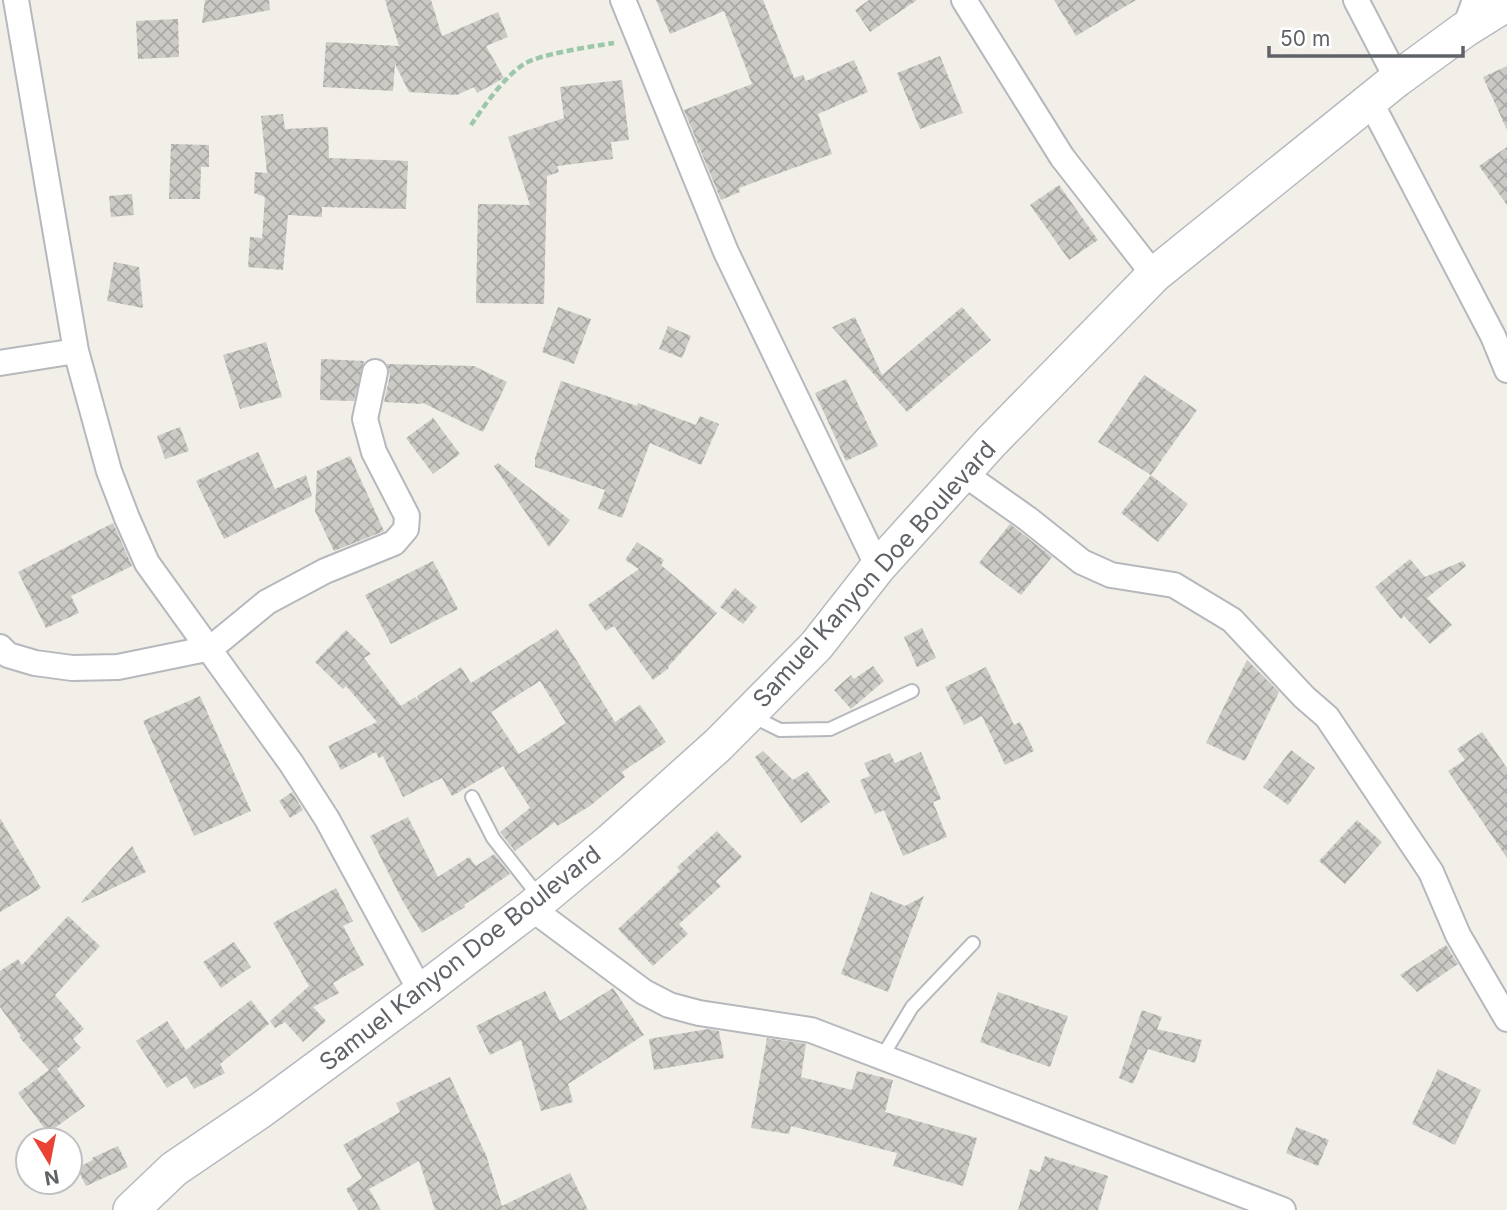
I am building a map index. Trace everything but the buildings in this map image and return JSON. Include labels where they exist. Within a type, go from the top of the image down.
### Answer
[{"type":"street","points":[[16,0],[76,351],[109,471],[127,518],[147,562],[291,762],[327,819],[421,992]]},
{"type":"street","points":[[623,0],[726,252],[878,567]]},
{"type":"street","points":[[964,0],[1062,157],[1154,275]]},
{"type":"street","points":[[1356,0],[1397,79]]},
{"type":"street","name":"Samuel Kanyon Doe Boulevard","points":[[131,1210],[174,1169],[261,1110],[421,992],[536,903],[621,832],[718,745],[816,646],[878,567],[963,473],[1154,275],[1397,79],[1469,15],[1507,3]]},
{"type":"street","points":[[1370,101],[1493,336],[1507,370]]},
{"type":"street","points":[[0,363],[76,351]]},
{"type":"street","points":[[0,647],[8,655],[35,663],[72,668],[118,667],[211,648],[267,602],[325,571],[394,544],[406,529],[407,516],[373,452],[365,419],[375,372]]},
{"type":"street","points":[[963,473],[1082,562],[1111,575],[1174,585],[1232,620],[1326,717],[1431,872],[1458,934],[1507,1019]]},
{"type":"street","points":[[536,903],[644,992],[668,1005],[699,1013],[811,1030],[1283,1210]]},
{"type":"lane","points":[[749,714],[780,730],[830,729],[912,691]]},
{"type":"lane","points":[[472,797],[493,838],[536,903]]},
{"type":"lane","points":[[882,1057],[912,1007],[973,943]]},
{"type":"path","points":[[471,125],[490,98],[525,63],[581,48],[638,39]]}]
